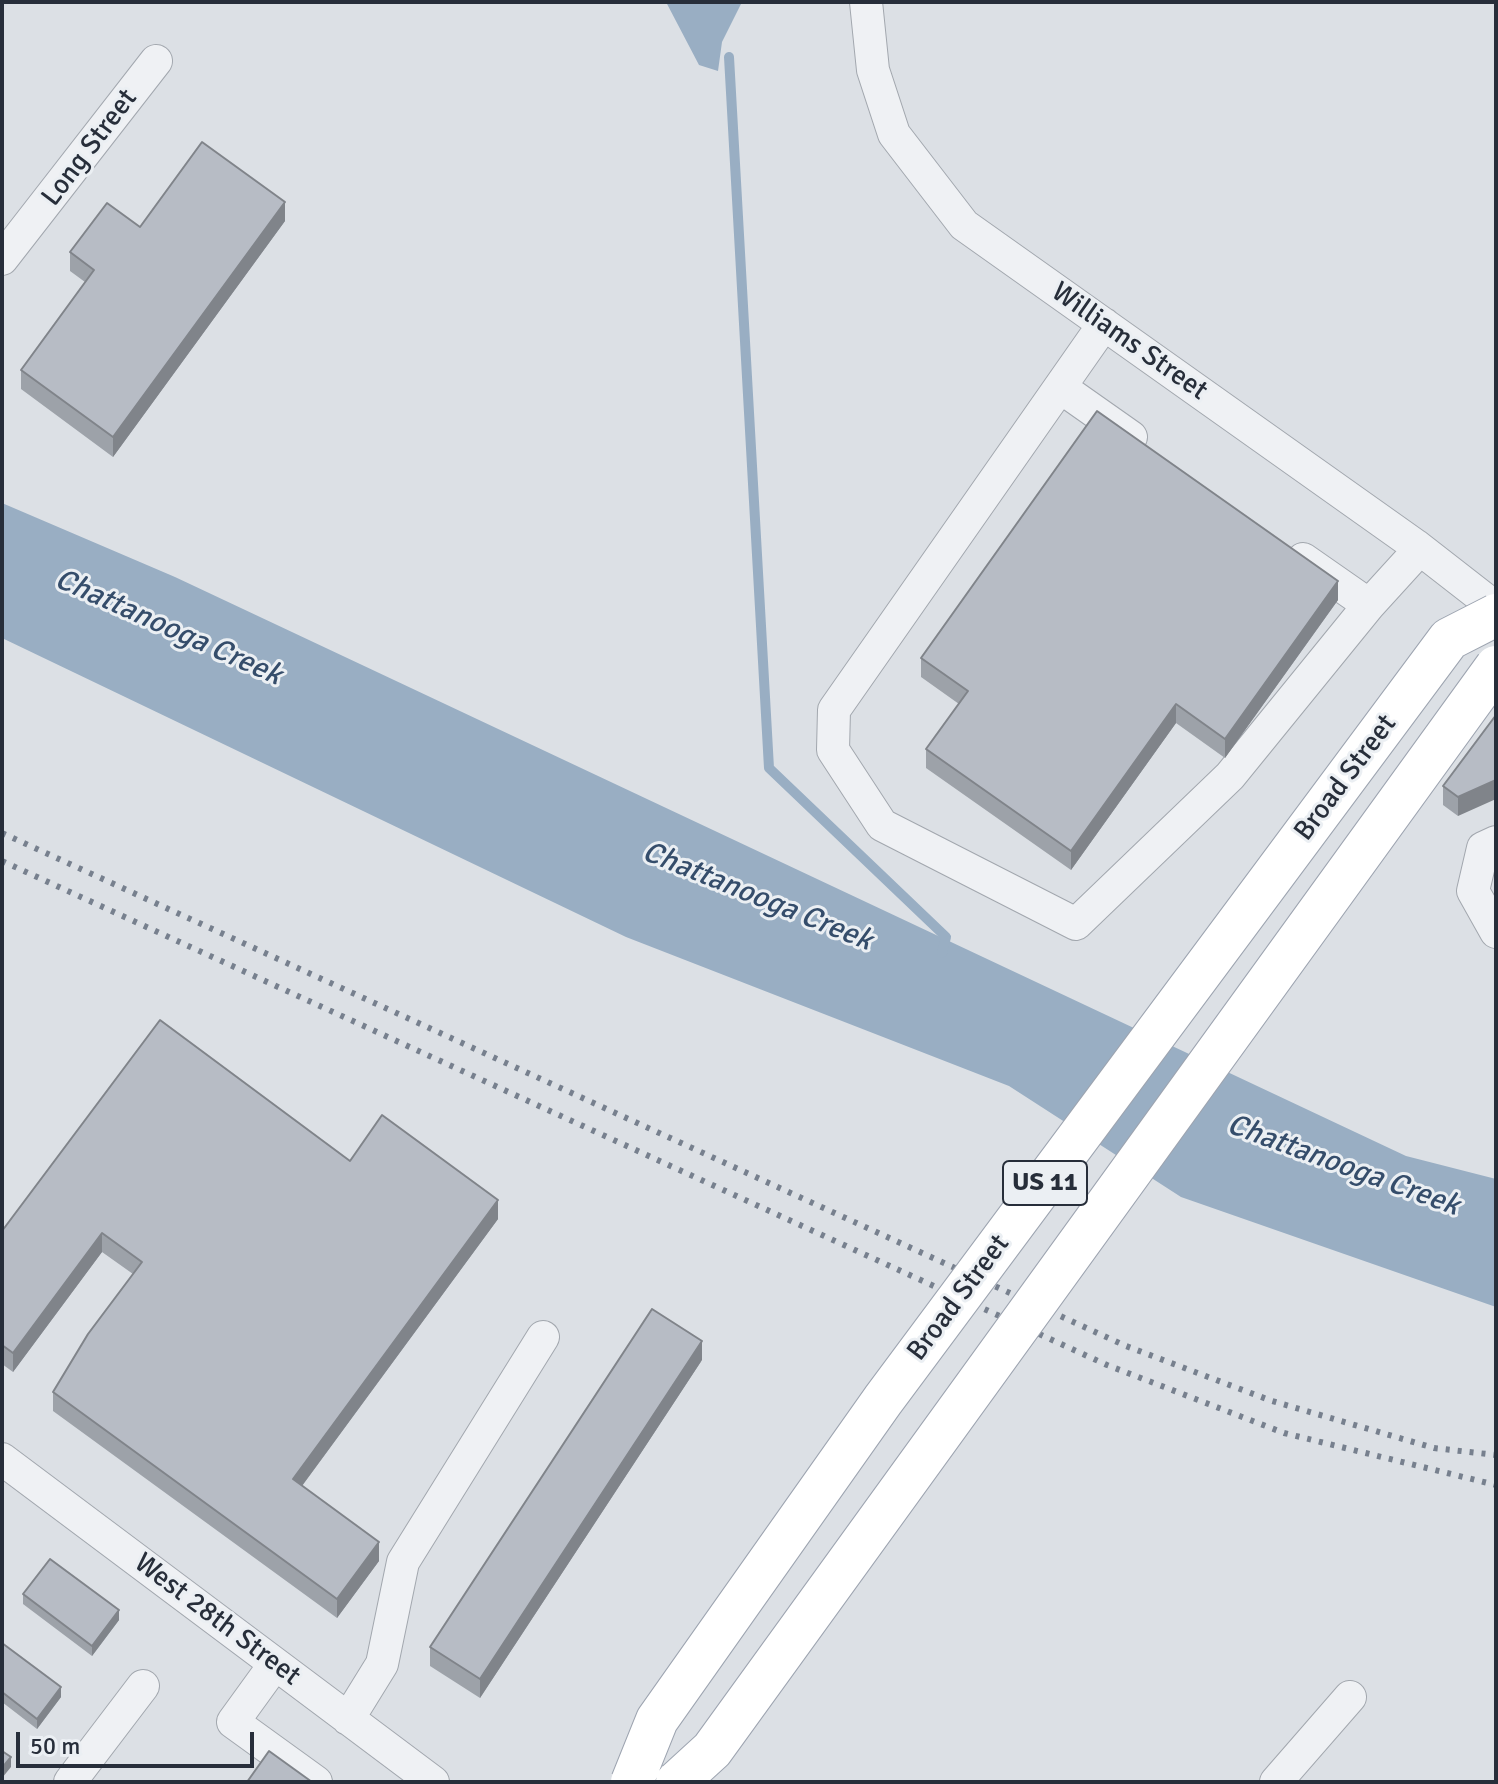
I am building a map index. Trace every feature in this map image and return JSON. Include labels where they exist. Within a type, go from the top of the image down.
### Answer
[{"type":"main road","name":"Broad Street","points":[[632,1782],[657,1720],[902,1375],[1449,639],[1496,615]]},
{"type":"main road","name":"Broad Street","points":[[677,1782],[712,1750],[1496,667]]},
{"type":"street","name":"Williams Street","points":[[866,2],[873,70],[894,134],[964,225],[1420,549],[1496,608]]},
{"type":"street","name":"Long Street","points":[[2,259],[24,235],[156,61]]},
{"type":"street","points":[[1104,324],[834,710],[833,750],[882,825],[1076,924],[1230,776],[1369,605],[1420,549]]},
{"type":"street","points":[[1060,387],[1150,451]]},
{"type":"street","points":[[1279,542],[1369,605]]},
{"type":"street","points":[[1496,842],[1483,848],[1473,891],[1496,932]]},
{"type":"street","points":[[348,1719],[382,1664],[403,1562],[543,1337]]},
{"type":"street","name":"West 28th Street","points":[[2,1459],[348,1719],[418,1777]]},
{"type":"street","points":[[275,1664],[233,1722],[316,1782]]},
{"type":"street","points":[[70,1782],[143,1686]]},
{"type":"street","points":[[1276,1782],[1350,1697]]},
{"type":"water","points":[[666,2],[742,2],[722,42],[718,71],[699,65]]},
{"type":"water","name":"Chattanooga Creek","points":[[2,503],[175,577],[1406,1156],[1496,1179],[1496,1307],[1181,1197],[1009,1086],[626,937],[2,638]]},
{"type":"building","points":[[202,142],[285,202],[113,437],[21,370],[94,270],[70,252],[107,203],[140,227]]},
{"type":"building","points":[[1097,411],[1338,581],[1225,739],[1176,704],[1071,851],[926,749],[968,691],[921,658]]},
{"type":"building","points":[[1496,715],[1496,780],[1458,797],[1443,786]]},
{"type":"building","points":[[160,1020],[350,1161],[382,1115],[498,1200],[293,1479],[379,1542],[337,1599],[53,1392],[88,1334],[142,1262],[102,1233],[13,1353],[2,1345],[2,1231]]},
{"type":"building","points":[[652,1309],[702,1341],[480,1679],[430,1647]]},
{"type":"building","points":[[50,1559],[119,1610],[92,1646],[23,1594]]},
{"type":"building","points":[[2,1643],[61,1687],[37,1719],[2,1692]]},
{"type":"building","points":[[2,1751],[11,1757],[2,1768]]},
{"type":"building","points":[[269,1751],[312,1782],[247,1782]]},
{"type":"waterway","points":[[729,57],[769,768],[946,937],[942,953]]},
{"type":"railway","points":[[2,833],[1126,1346],[1272,1401],[1434,1448],[1496,1455]]},
{"type":"railway","points":[[2,861],[1107,1365],[1284,1433],[1496,1485]]}]
